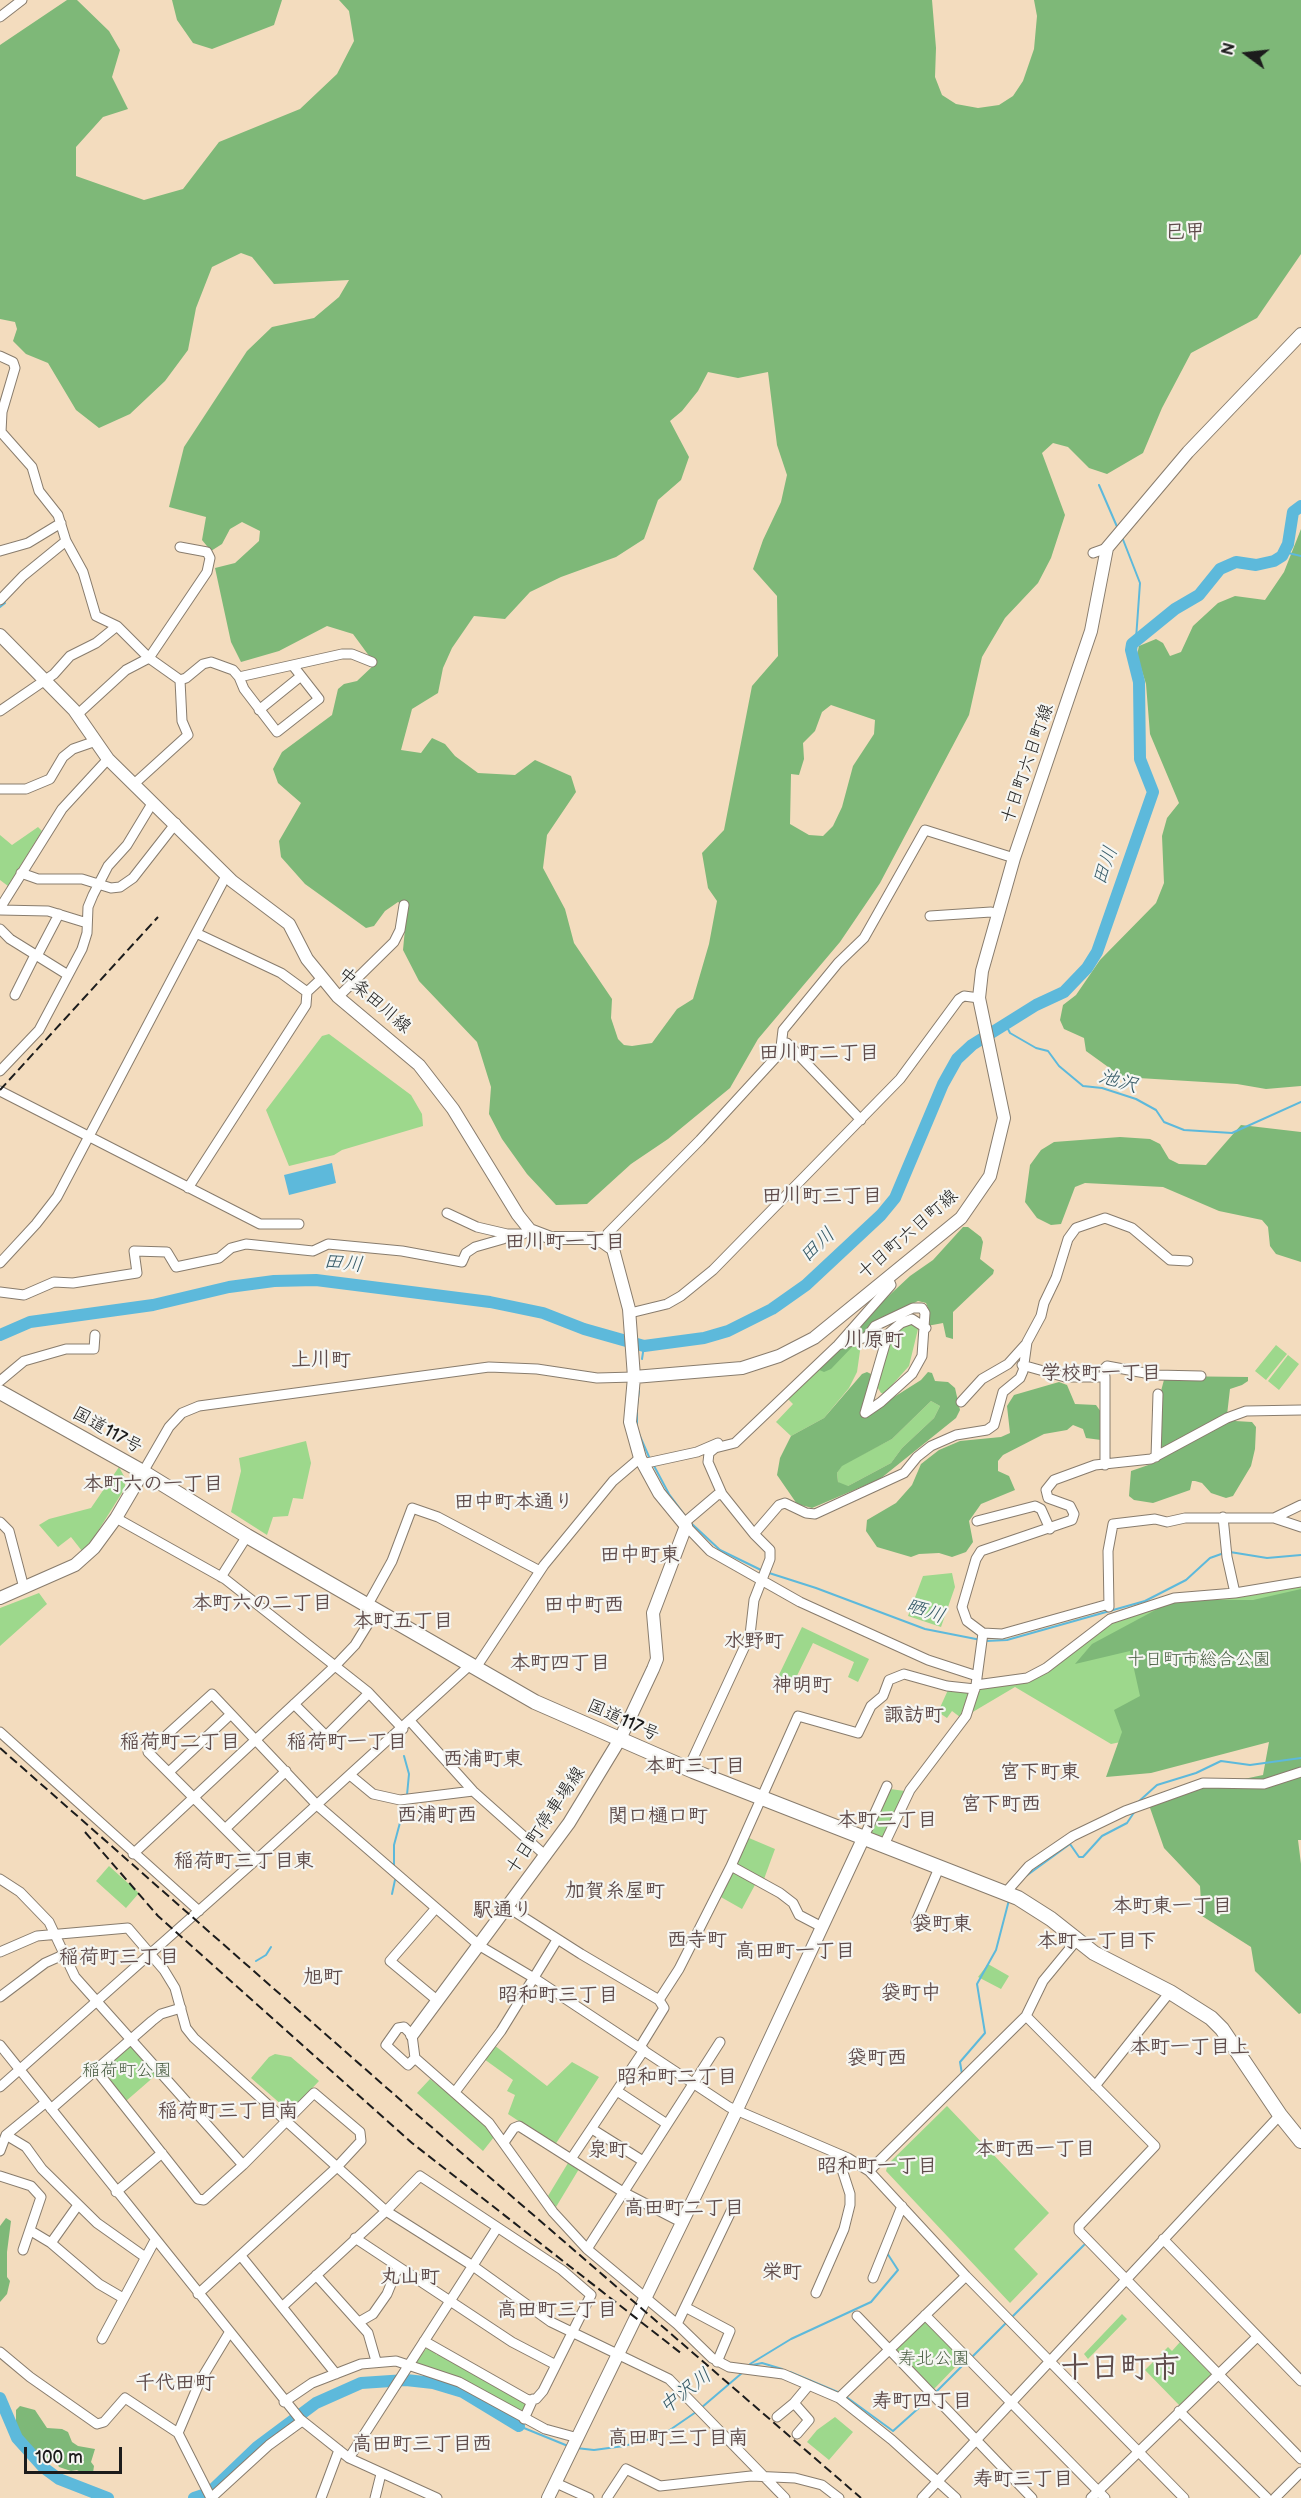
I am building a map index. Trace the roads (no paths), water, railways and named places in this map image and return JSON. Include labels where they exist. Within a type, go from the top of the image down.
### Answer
[{"type":"highway","name":"国道117号","points":[[0,1392],[143,1472],[247,1536],[472,1668],[535,1702],[688,1769],[883,1847],[1007,1891],[1051,1919],[1076,1941],[1170,1992],[1207,2016],[1222,2030],[1280,2115],[1301,2141]]},
{"type":"main road","name":"十日町六日町線","points":[[634,1377],[742,1368],[779,1356],[814,1338],[961,1218],[984,1187],[993,1166],[1004,1118],[979,998],[987,947],[1014,858],[1090,631],[1107,548],[1188,452],[1301,334]]},
{"type":"main road","name":"中条田川線","points":[[0,635],[78,714],[108,759],[176,823],[226,876],[290,924],[307,959],[338,997],[394,1042],[432,1080],[453,1109],[518,1215],[530,1230]]},
{"type":"main road","points":[[530,1230],[551,1238],[592,1238],[613,1249],[630,1313],[632,1332],[634,1377],[630,1422],[641,1461],[660,1493],[685,1524],[654,1613],[657,1659],[620,1739]]},
{"type":"main road","points":[[0,1598],[75,1565],[94,1548],[116,1518],[143,1472]]},
{"type":"main road","name":"十日町停車場線","points":[[412,2035],[546,1856],[620,1739]]},
{"type":"main road","points":[[548,2498],[683,2223],[863,1839]]},
{"type":"street","points":[[0,17],[22,0]]},
{"type":"street","points":[[0,356],[13,362],[15,368],[2,412],[0,432],[32,466],[39,491],[61,523],[66,541],[83,572],[96,616],[117,626],[149,658],[180,680]]},
{"type":"street","points":[[0,551],[28,543],[61,523]]},
{"type":"street","points":[[0,600],[23,576],[66,541]]},
{"type":"street","points":[[78,714],[126,670],[149,658],[209,568],[210,558],[207,552],[180,547]]},
{"type":"street","points":[[1093,553],[1107,548]]},
{"type":"street","points":[[0,711],[46,680],[70,656],[96,643],[117,626]]},
{"type":"street","points":[[239,678],[342,654],[352,654],[372,662]]},
{"type":"street","points":[[180,680],[203,664],[211,662],[233,670],[259,710],[277,732],[319,699],[294,667]]},
{"type":"street","points":[[259,710],[301,676]]},
{"type":"street","points":[[135,784],[188,735],[182,722],[180,680]]},
{"type":"street","points":[[0,789],[26,789],[50,779],[63,757],[73,749],[96,741]]},
{"type":"street","points":[[87,923],[48,911],[0,909],[62,809],[108,759]]},
{"type":"street","points":[[0,1071],[32,1040],[82,949],[88,907],[108,866],[128,845],[153,802]]},
{"type":"street","points":[[21,873],[38,879],[82,879],[111,888],[120,886],[133,878],[176,823]]},
{"type":"street","points":[[603,1242],[615,1226],[700,1140],[778,1054],[783,1042],[783,1030],[838,963],[864,938],[925,830],[1014,858]]},
{"type":"street","points":[[0,1263],[57,1197],[226,876]]},
{"type":"street","points":[[338,997],[394,942],[400,930],[404,904]]},
{"type":"street","points":[[930,916],[991,912],[998,914]]},
{"type":"street","points":[[15,995],[58,914]]},
{"type":"street","points":[[0,929],[36,956],[68,975]]},
{"type":"street","points":[[196,933],[281,973],[307,992]]},
{"type":"street","points":[[188,1188],[306,1005],[307,992],[321,979]]},
{"type":"street","points":[[630,1313],[667,1304],[700,1280],[900,1079],[959,999],[964,996],[979,998]]},
{"type":"street","points":[[783,1042],[788,1043],[861,1120]]},
{"type":"street","points":[[0,1091],[260,1224],[299,1224]]},
{"type":"street","points":[[447,1213],[477,1227],[507,1234],[523,1234],[530,1230]]},
{"type":"street","points":[[961,1402],[982,1379],[1008,1364],[1027,1342],[1041,1316],[1068,1239],[1077,1227],[1105,1218],[1132,1228],[1170,1260],[1188,1262]]},
{"type":"street","points":[[0,1292],[24,1295],[54,1282],[73,1283],[137,1272],[134,1251],[167,1252],[176,1267],[219,1258],[231,1248],[246,1244],[313,1251],[328,1244],[402,1251],[462,1262],[465,1253],[502,1239],[507,1234]]},
{"type":"street","points":[[688,1769],[750,1635],[754,1600],[770,1559],[770,1550],[722,1494],[707,1458],[715,1448],[735,1443],[737,1438],[838,1344],[891,1285],[888,1278]]},
{"type":"street","points":[[838,1344],[867,1337],[875,1326],[913,1308],[922,1308],[925,1313],[926,1329],[922,1356],[912,1374],[865,1413],[888,1334],[901,1323],[912,1319],[926,1329]]},
{"type":"street","points":[[0,1381],[24,1361],[66,1349],[94,1349],[95,1335]]},
{"type":"street","points":[[754,1534],[779,1505],[785,1503],[806,1513],[815,1514],[904,1473],[917,1457],[931,1446],[956,1435],[987,1430],[994,1425],[1002,1392],[1020,1378],[1027,1342]]},
{"type":"street","points":[[1022,1365],[1065,1377],[1105,1377]]},
{"type":"street","points":[[1105,1465],[1104,1369],[1107,1366],[1156,1375],[1201,1376]]},
{"type":"street","points":[[143,1472],[169,1427],[182,1413],[199,1406],[489,1367],[537,1369],[597,1378],[634,1377]]},
{"type":"street","points":[[1156,1457],[1158,1394]]},
{"type":"street","points":[[883,1847],[910,1790],[966,1716],[976,1684],[982,1639],[968,1621],[962,1607],[976,1559],[981,1551],[1072,1520],[1074,1514],[1070,1506],[1048,1498],[1046,1490],[1054,1480],[1095,1465],[1135,1463],[1156,1457],[1227,1418],[1246,1412],[1301,1410]]},
{"type":"street","points":[[0,2087],[472,1668],[540,1571],[613,1481],[641,1461],[697,1452],[710,1445],[737,1438]]},
{"type":"street","points":[[722,1494],[717,1495],[685,1524],[710,1551],[976,1684]]},
{"type":"street","points":[[1274,1518],[1301,1505]]},
{"type":"street","points":[[977,1521],[1035,1506],[1041,1509],[1050,1529]]},
{"type":"street","points":[[134,1854],[355,1645],[392,1561],[412,1508],[438,1517],[540,1571]]},
{"type":"street","points":[[1223,1517],[1226,1552],[1235,1593]]},
{"type":"street","points":[[1110,1619],[1108,1551],[1113,1524],[1155,1519],[1167,1522],[1185,1518],[1223,1517],[1274,1518],[1301,1527]]},
{"type":"street","points":[[116,1518],[222,1577],[369,1693],[403,1729]]},
{"type":"street","points":[[0,1522],[9,1532],[24,1588]]},
{"type":"street","points":[[222,1577],[247,1536]]},
{"type":"street","points":[[659,2000],[678,1969],[731,1866],[798,1716],[858,1733],[871,1706],[883,1696],[889,1680],[904,1674],[947,1686],[1027,1678],[1066,1654],[1110,1619],[1174,1598],[1235,1593],[1301,1582]]},
{"type":"street","points":[[982,1639],[1109,1604]]},
{"type":"street","points":[[294,1704],[326,1736],[369,1693]]},
{"type":"street","points":[[256,1860],[148,1752],[212,1694],[317,1805],[480,1946],[534,1978],[736,2111],[837,2154],[869,2171],[966,2276],[1184,2498]]},
{"type":"street","points":[[169,1772],[231,1714]]},
{"type":"street","points":[[410,1722],[473,1791],[546,1856]]},
{"type":"street","points":[[0,1732],[199,1911]]},
{"type":"street","points":[[225,1829],[286,1771]]},
{"type":"street","points":[[1007,1891],[1023,1871],[1067,1840],[1125,1811],[1203,1784],[1264,1784],[1301,1772]]},
{"type":"street","points":[[350,1775],[373,1794],[400,1800],[473,1791]]},
{"type":"street","points":[[863,1839],[887,1786]]},
{"type":"street","points":[[731,1866],[780,1893],[794,1903],[799,1915],[822,1927]]},
{"type":"street","points":[[916,1922],[939,1868]]},
{"type":"street","points":[[0,1879],[20,1892],[49,1922],[75,1977],[243,2165]]},
{"type":"street","points":[[436,1908],[386,1959],[438,2001]]},
{"type":"street","points":[[508,1908],[557,1940],[659,2000],[664,2008],[617,2091],[571,2159]]},
{"type":"street","points":[[0,1952],[38,1936],[128,1928],[175,1988],[186,2028],[194,2038],[336,2168],[386,2211],[473,2266],[551,2322],[669,2379],[785,2498]]},
{"type":"street","points":[[455,2092],[501,2031],[557,1940]]},
{"type":"street","points":[[869,2171],[1026,2016],[1043,1981],[1076,1941]]},
{"type":"street","points":[[0,1997],[45,1963],[63,1955]]},
{"type":"street","points":[[1095,2086],[1170,1992]]},
{"type":"street","points":[[0,2151],[6,2135],[96,2070],[161,2014],[181,2008]]},
{"type":"street","points":[[1026,2016],[1155,2146],[1078,2226],[1079,2231],[1301,2458]]},
{"type":"street","points":[[415,2058],[408,2064],[386,2045],[398,2028],[404,2027],[412,2035],[415,2058],[489,2123],[505,2141],[552,2212],[587,2249],[677,2324],[717,2362],[729,2367],[783,2374],[839,2398],[938,2480],[956,2498]]},
{"type":"street","points":[[587,2249],[720,2042]]},
{"type":"street","points":[[0,2045],[198,2295],[301,2420],[349,2458],[433,2497]]},
{"type":"street","points":[[96,2070],[198,2199],[204,2200],[243,2165],[314,2093],[360,2132],[361,2141],[336,2168],[198,2295]]},
{"type":"street","points":[[617,2091],[667,2124]]},
{"type":"street","points":[[922,2498],[1280,2115]]},
{"type":"street","points":[[505,2141],[514,2128],[519,2126],[623,2192],[683,2223]]},
{"type":"street","points":[[592,2129],[643,2161]]},
{"type":"street","points":[[6,2135],[26,2147],[78,2205],[112,2236],[145,2257]]},
{"type":"street","points":[[116,2192],[162,2153]]},
{"type":"street","points":[[816,2293],[844,2229],[850,2205],[850,2194],[837,2154]]},
{"type":"street","points":[[0,2176],[32,2186],[38,2191],[41,2204],[23,2250]]},
{"type":"street","points":[[283,2306],[386,2211],[420,2176],[562,2270],[591,2295],[543,2391],[533,2399],[524,2419]]},
{"type":"street","points":[[51,2243],[78,2205]]},
{"type":"street","points":[[677,2324],[734,2205]]},
{"type":"street","points":[[873,2278],[902,2206]]},
{"type":"street","points":[[349,2458],[497,2228]]},
{"type":"street","points":[[31,2231],[51,2243],[99,2284],[123,2298]]},
{"type":"street","points":[[355,2238],[512,2342],[556,2365]]},
{"type":"street","points":[[1163,2239],[1301,2381]]},
{"type":"street","points":[[102,2339],[154,2242]]},
{"type":"street","points":[[241,2256],[336,2374]]},
{"type":"street","points":[[358,2322],[373,2314],[387,2294],[398,2267]]},
{"type":"street","points":[[316,2275],[368,2333],[376,2361]]},
{"type":"street","points":[[839,2398],[966,2276]]},
{"type":"street","points":[[685,2307],[730,2331],[717,2362]]},
{"type":"street","points":[[857,2316],[1032,2498]]},
{"type":"street","points":[[925,2316],[1098,2496],[1138,2451],[1257,2337]]},
{"type":"street","points":[[178,2433],[200,2381],[229,2333]]},
{"type":"street","points":[[424,2342],[528,2400],[533,2399]]},
{"type":"street","points":[[0,2352],[30,2377],[97,2424],[104,2422],[125,2398],[178,2433],[211,2497],[269,2445],[301,2420]]},
{"type":"street","points":[[287,2405],[312,2383],[376,2361],[396,2361],[406,2368],[459,2382],[524,2419],[577,2439]]},
{"type":"street","points":[[777,2417],[794,2403],[809,2385]]},
{"type":"street","points":[[794,2403],[809,2420],[797,2434]]},
{"type":"street","points":[[1179,2411],[1267,2498]]},
{"type":"street","points":[[321,2498],[339,2450]]},
{"type":"street","points":[[607,2498],[626,2469],[660,2486],[764,2476],[795,2478],[822,2485],[838,2498]]},
{"type":"street","points":[[1275,2498],[1301,2472]]},
{"type":"street","points":[[375,2498],[381,2474]]},
{"type":"street","points":[[556,2483],[589,2498]]},
{"type":"water","points":[[332,1163],[336,1183],[289,1195],[284,1175]]},
{"type":"waterway","points":[[1099,485],[1118,529]]},
{"type":"waterway","name":"田川","points":[[0,1335],[30,1322],[153,1305],[229,1287],[274,1281],[316,1280],[490,1302],[543,1313],[584,1329],[644,1346],[704,1338],[728,1331],[772,1309],[806,1285],[881,1215],[895,1198],[943,1084],[957,1059],[972,1045],[1036,1005],[1064,992],[1087,968],[1097,952],[1153,792],[1140,759],[1139,682],[1131,650],[1132,644],[1175,609],[1199,595],[1220,569],[1236,562],[1256,565],[1274,561],[1282,556],[1288,544],[1293,512],[1301,506]]},
{"type":"waterway","points":[[1122,537],[1140,583],[1136,639]]},
{"type":"waterway","points":[[1284,552],[1301,556]]},
{"type":"waterway","points":[[0,607],[5,603]]},
{"type":"waterway","name":"池沢","points":[[1006,1025],[1010,1033],[1036,1048],[1048,1051],[1059,1066],[1083,1086],[1102,1088],[1136,1099],[1156,1110],[1164,1122],[1184,1130],[1232,1133],[1301,1102]]},
{"type":"waterway","name":"晒川","points":[[642,1359],[644,1346]]},
{"type":"waterway","name":"晒川","points":[[637,1405],[639,1391]]},
{"type":"waterway","name":"晒川","points":[[637,1413],[637,1426]]},
{"type":"waterway","name":"晒川","points":[[639,1434],[650,1459]]},
{"type":"waterway","name":"晒川","points":[[653,1464],[669,1494],[686,1517]]},
{"type":"waterway","name":"晒川","points":[[692,1524],[720,1550],[761,1570]]},
{"type":"waterway","name":"晒川","points":[[1230,1552],[1267,1558],[1301,1555]]},
{"type":"waterway","name":"晒川","points":[[986,1641],[1007,1640],[1145,1601],[1186,1580],[1210,1558],[1224,1553]]},
{"type":"waterway","name":"晒川","points":[[766,1572],[816,1588],[925,1629],[981,1640]]},
{"type":"waterway","points":[[404,1756],[409,1774],[407,1795]]},
{"type":"waterway","points":[[1137,1803],[1157,1785],[1196,1773],[1221,1761],[1250,1765],[1301,1758]]},
{"type":"waterway","points":[[394,1865],[394,1845],[405,1804]]},
{"type":"waterway","points":[[1026,1876],[1070,1844],[1079,1857],[1083,1857],[1102,1836],[1127,1823],[1135,1811]]},
{"type":"waterway","points":[[392,1894],[395,1880]]},
{"type":"waterway","points":[[962,2074],[960,2062],[985,2033],[977,1984],[996,1950],[1009,1900]]},
{"type":"waterway","points":[[256,1961],[266,1955],[271,1947]]},
{"type":"waterway","name":"中沢川","points":[[1012,2317],[1084,2245]]},
{"type":"waterway","points":[[750,2364],[791,2339],[871,2302],[898,2270],[887,2253]]},
{"type":"waterway","name":"中沢川","points":[[972,2357],[1008,2321]]},
{"type":"waterway","name":"中沢川","points":[[935,2393],[967,2361]]},
{"type":"waterway","name":"中沢川","points":[[748,2366],[762,2363],[782,2369]]},
{"type":"waterway","name":"中沢川","points":[[790,2372],[840,2393]]},
{"type":"waterway","name":"中沢川","points":[[701,2408],[742,2373]]},
{"type":"waterway","name":"中沢川","points":[[194,2498],[209,2493],[257,2447],[316,2403],[361,2383],[406,2380],[433,2383],[463,2392],[519,2426]]},
{"type":"waterway","name":"中沢川","points":[[845,2396],[893,2431],[931,2397]]},
{"type":"waterway","name":"中沢川","points":[[0,2398],[17,2438],[44,2468],[59,2479],[108,2498]]},
{"type":"waterway","name":"中沢川","points":[[576,2448],[594,2450],[624,2446],[661,2436],[696,2412]]},
{"type":"waterway","name":"中沢川","points":[[519,2426],[568,2446]]},
{"type":"railway","points":[[0,1090],[158,917]]},
{"type":"railway","points":[[0,1748],[413,2111],[861,2498]]},
{"type":"railway","points":[[85,1832],[158,1916],[412,2143],[682,2354]]},
{"type":"district","name":"巳甲","points":[[1185,233]]},
{"type":"district","name":"田川町二丁目","points":[[819,1054]]},
{"type":"district","name":"田川町三丁目","points":[[822,1197]]},
{"type":"district","name":"田川町一丁目","points":[[565,1243]]},
{"type":"district","name":"川原町","points":[[874,1341]]},
{"type":"district","name":"上川町","points":[[321,1361]]},
{"type":"district","name":"学校町一丁目","points":[[1101,1374]]},
{"type":"district","name":"本町六の一丁目","points":[[153,1485]]},
{"type":"district","name":"田中町本通り","points":[[514,1503]]},
{"type":"district","name":"田中町東","points":[[640,1556]]},
{"type":"district","name":"本町六の二丁目","points":[[262,1604]]},
{"type":"district","name":"田中町西","points":[[584,1606]]},
{"type":"district","name":"本町五丁目","points":[[403,1622]]},
{"type":"district","name":"水野町","points":[[754,1642]]},
{"type":"district","name":"本町四丁目","points":[[560,1664]]},
{"type":"district","name":"神明町","points":[[802,1686]]},
{"type":"district","name":"諏訪町","points":[[914,1716]]},
{"type":"district","name":"稲荷町二丁目","points":[[180,1743]]},
{"type":"district","name":"稲荷町一丁目","points":[[347,1743]]},
{"type":"district","name":"西浦町東","points":[[483,1760]]},
{"type":"district","name":"本町三丁目","points":[[695,1767]]},
{"type":"district","name":"宮下町東","points":[[1040,1773]]},
{"type":"district","name":"宮下町西","points":[[1001,1805]]},
{"type":"district","name":"西浦町西","points":[[437,1816]]},
{"type":"district","name":"関口樋口町","points":[[658,1817]]},
{"type":"district","name":"本町二丁目","points":[[887,1821]]},
{"type":"district","name":"稲荷町三丁目東","points":[[244,1862]]},
{"type":"district","name":"加賀糸屋町","points":[[615,1892]]},
{"type":"district","name":"本町東一丁目","points":[[1172,1907]]},
{"type":"district","name":"駅通り","points":[[503,1911]]},
{"type":"district","name":"袋町東","points":[[942,1925]]},
{"type":"district","name":"西寺町","points":[[697,1941]]},
{"type":"district","name":"本町一丁目下","points":[[1097,1942]]},
{"type":"district","name":"高田町一丁目","points":[[795,1952]]},
{"type":"district","name":"稲荷町三丁目","points":[[119,1958]]},
{"type":"district","name":"旭町","points":[[323,1978]]},
{"type":"district","name":"袋町中","points":[[911,1994]]},
{"type":"district","name":"昭和町三丁目","points":[[558,1996]]},
{"type":"district","name":"本町一丁目上","points":[[1190,2048]]},
{"type":"district","name":"袋町西","points":[[877,2059]]},
{"type":"district","name":"昭和町二丁目","points":[[677,2078]]},
{"type":"district","name":"稲荷町三丁目南","points":[[228,2112]]},
{"type":"district","name":"本町西一丁目","points":[[1035,2150]]},
{"type":"district","name":"泉町","points":[[608,2151]]},
{"type":"district","name":"昭和町一丁目","points":[[877,2167]]},
{"type":"district","name":"高田町二丁目","points":[[684,2209]]},
{"type":"district","name":"栄町","points":[[782,2273]]},
{"type":"district","name":"丸山町","points":[[410,2278]]},
{"type":"district","name":"高田町三丁目","points":[[557,2311]]},
{"type":"district","name":"十日町市","points":[[1120,2369]]},
{"type":"district","name":"千代田町","points":[[175,2384]]},
{"type":"district","name":"寿町四丁目","points":[[922,2402]]},
{"type":"district","name":"高田町三丁目南","points":[[678,2439]]},
{"type":"district","name":"高田町三丁目西","points":[[422,2445]]},
{"type":"district","name":"寿町三丁目","points":[[1023,2480]]},
{"type":"park label","name":"十日町市総合公園","points":[[1199,1660]]},
{"type":"park label","name":"稲荷町公園","points":[[127,2071]]},
{"type":"park label","name":"寿北公園","points":[[934,2359]]}]
